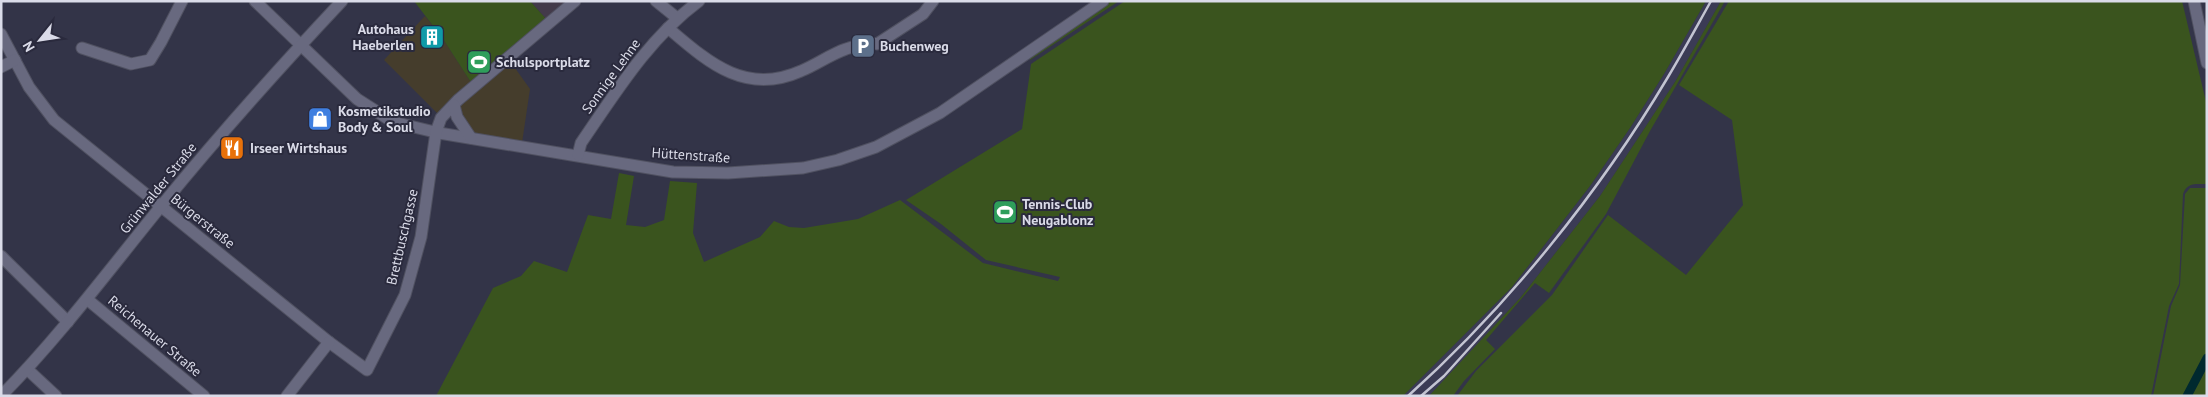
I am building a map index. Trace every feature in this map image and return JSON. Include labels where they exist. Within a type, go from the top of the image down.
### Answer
[{"type":"street","points":[[82,48],[131,64],[150,60],[182,1]]},
{"type":"street","name":"Hüttenstraße","points":[[255,1],[357,99],[393,122],[436,132],[673,172],[725,173],[776,171],[809,167],[838,160],[876,147],[922,124],[1100,2]]},
{"type":"street","points":[[436,132],[441,118],[454,104],[576,1]]},
{"type":"street","points":[[656,1],[677,18]]},
{"type":"street","name":"Sonnige Lehne","points":[[578,155],[581,143],[629,72],[677,18],[699,1]]},
{"type":"street","points":[[668,28],[709,62],[741,77],[770,79],[800,72],[846,48],[855,48],[867,42],[877,44],[906,27],[927,11],[933,1]]},
{"type":"street","points":[[2194,1],[2207,64]]},
{"type":"street","name":"Grünwalder Straße","points":[[2,396],[88,300],[161,206],[301,45],[335,3]]},
{"type":"street","name":"Bürgerstraße","points":[[1,34],[29,86],[54,120],[329,342],[367,370]]},
{"type":"street","points":[[1,67],[15,60]]},
{"type":"street","points":[[454,104],[458,117],[470,138]]},
{"type":"street","name":"Brettbuschgasse","points":[[367,370],[405,295],[420,237],[436,132]]},
{"type":"street","points":[[1,256],[68,322]]},
{"type":"street","name":"Reichenauer Straße","points":[[88,300],[204,396]]},
{"type":"street","points":[[287,396],[329,342]]},
{"type":"street","points":[[27,369],[56,396]]},
{"type":"shaded area","points":[[530,1],[569,1],[548,21]]},
{"type":"shaded area","points":[[1706,1],[1721,1],[1675,82],[1600,196],[1521,297],[1446,379],[1429,396],[1403,396],[1512,287],[1590,186],[1664,74]]},
{"type":"shaded area","points":[[425,16],[443,39],[472,84],[438,114],[384,60]]},
{"type":"shaded area","points":[[510,61],[530,89],[522,143],[474,135],[461,116],[458,105]]},
{"type":"green space","name":"Schulsportplatz","points":[[414,1],[530,1],[548,21],[472,84],[443,39]]},
{"type":"green space","points":[[1111,1],[1119,1],[1030,60],[1029,57]]},
{"type":"green space","points":[[1125,1],[1706,1],[1664,74],[1590,186],[1512,287],[1403,396],[436,396],[493,288],[521,276],[534,261],[567,272],[588,215],[611,219],[619,173],[634,176],[626,225],[645,227],[664,220],[670,181],[697,183],[693,233],[704,262],[760,237],[774,221],[789,227],[804,228],[858,219],[900,200],[983,263],[1058,281],[1060,277],[986,260],[941,224],[906,200],[1022,129],[1031,64]]},
{"type":"green space","points":[[1721,1],[1725,1],[1650,131],[1606,214],[1549,293],[1535,283],[1486,340],[1495,349],[1464,381],[1453,396],[1429,396],[1521,297],[1600,196],[1675,82]]},
{"type":"green space","points":[[1729,1],[2182,1],[2207,106],[2207,184],[2189,186],[2183,194],[2179,284],[2169,306],[2151,396],[1457,396],[1476,371],[1552,295],[1608,215],[1686,275],[1743,205],[1732,120],[1679,85]]},
{"type":"green space","points":[[2190,188],[2207,188],[2207,396],[2153,396],[2171,306],[2180,285],[2185,194]]},
{"type":"waterway","points":[[2187,396],[2207,358]]},
{"type":"railway","points":[[1408,396],[1445,361],[1516,286],[1582,205],[1641,120],[1674,68],[1711,1]]},
{"type":"railway","points":[[1421,396],[1444,376],[1501,313]]},
{"type":"place","name":"Autohaus Haeberlen","points":[[432,37]]},
{"type":"place","name":"Buchenweg","points":[[863,46]]},
{"type":"place","name":"Schulsportplatz","points":[[479,62]]},
{"type":"place","name":"Kosmetikstudio Body & Soul","points":[[320,119]]},
{"type":"place","name":"Irseer Wirtshaus","points":[[232,148]]},
{"type":"place","name":"Tennis-Club Neugablonz","points":[[1005,212]]}]
